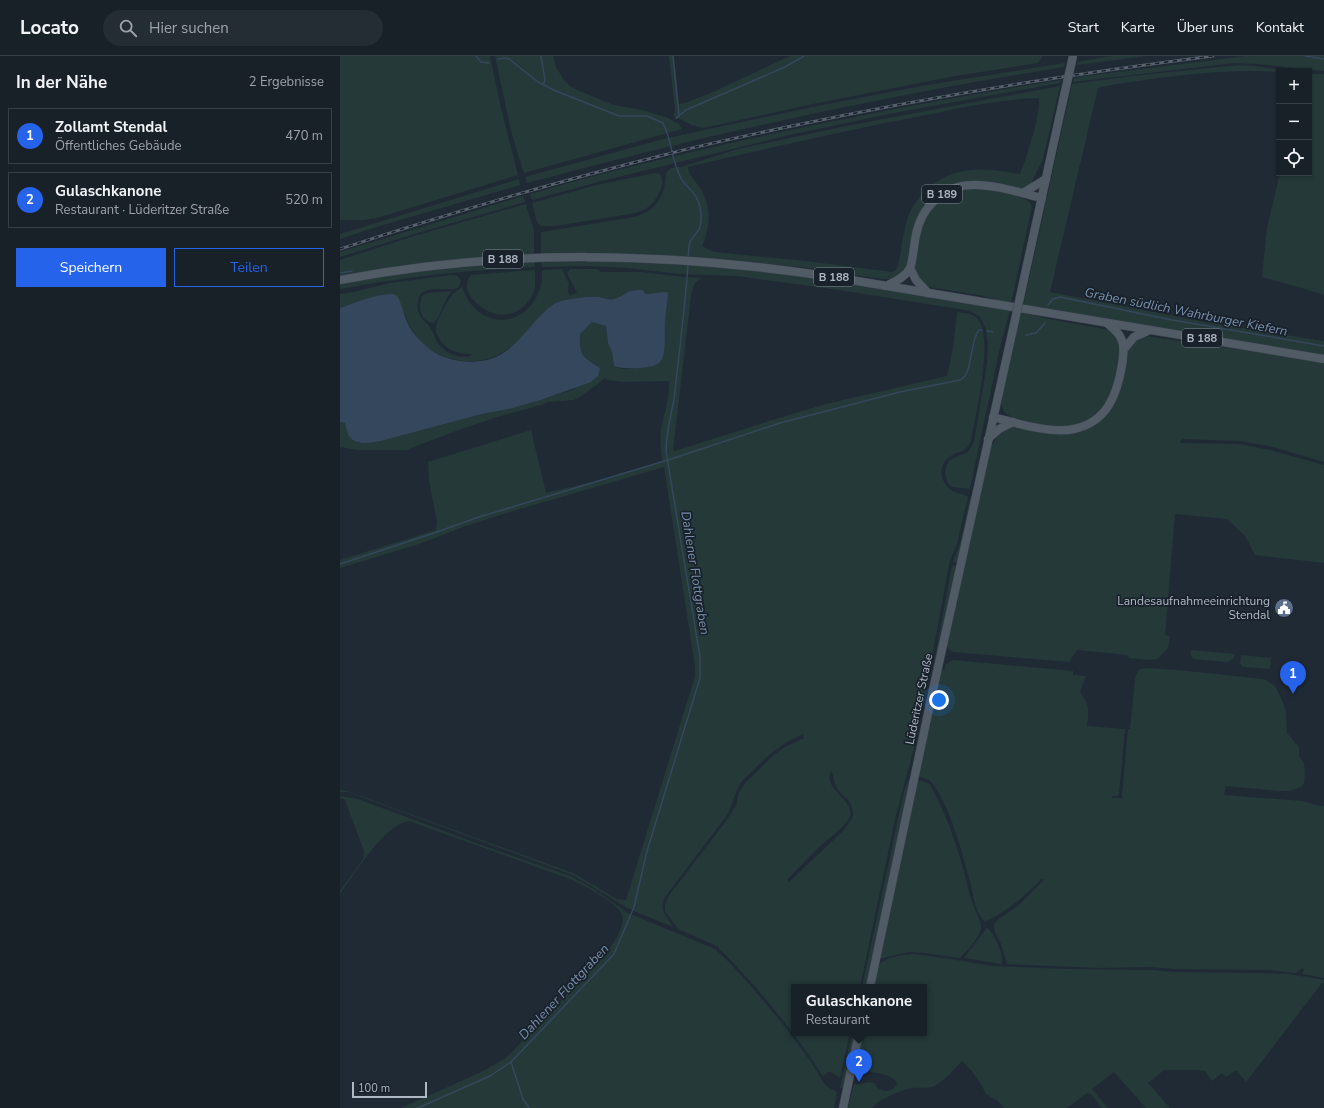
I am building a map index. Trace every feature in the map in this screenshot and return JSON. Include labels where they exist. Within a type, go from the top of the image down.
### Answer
[{"type":"main road","name":"Lüderitzer Straße","points":[[871,984],[1014,320],[1073,56]]},
{"type":"main road","points":[[1023,193],[1046,179]]},
{"type":"main road","name":"B 189","points":[[910,268],[919,223],[928,207],[942,194],[956,187],[982,185],[1042,198]]},
{"type":"main road","name":"B 188","points":[[340,280],[421,267],[507,259],[594,256],[695,260],[781,270],[928,292],[1107,322]]},
{"type":"main road","points":[[886,286],[899,279],[910,268],[916,280],[928,292]]},
{"type":"main road","points":[[1107,322],[1151,330]]},
{"type":"main road","points":[[993,417],[1060,431],[1077,428],[1093,421],[1107,408],[1115,395],[1124,349],[1119,335],[1107,322]]},
{"type":"main road","points":[[1124,349],[1134,337],[1151,330]]},
{"type":"main road","name":"B 188","points":[[1151,330],[1324,359]]},
{"type":"main road","points":[[988,440],[999,429],[1013,422]]},
{"type":"main road","points":[[843,1108],[858,1036]]},
{"type":"green space","points":[[340,56],[490,56],[518,175],[377,218],[364,220],[340,220]]},
{"type":"green space","points":[[495,56],[553,56],[556,67],[564,80],[577,90],[614,105],[643,110],[668,118],[679,124],[682,129],[524,173],[512,135]]},
{"type":"green space","points":[[669,56],[674,56],[679,104],[713,92],[790,56],[1043,56],[1038,63],[955,76],[813,104],[703,128],[692,125],[673,116],[675,110]]},
{"type":"green space","points":[[1111,56],[1146,56],[1077,65],[1077,62]]},
{"type":"green space","points":[[1246,56],[1324,56],[1324,71],[1312,70],[1312,68],[1234,63],[1073,82],[1074,78]]},
{"type":"green space","points":[[1065,63],[1064,67],[996,78],[794,118],[593,165],[527,183],[525,177],[663,139],[817,106],[927,85]]},
{"type":"green space","points":[[1240,65],[1276,69],[1276,72],[1234,71],[1174,76],[1098,88],[1050,292],[1211,323],[1324,341],[1324,356],[1023,306],[1072,84]]},
{"type":"green space","points":[[1312,74],[1324,74],[1324,295],[1262,277],[1267,228],[1279,176],[1312,176]]},
{"type":"green space","points":[[1061,80],[1060,83],[889,114],[789,135],[602,181],[532,200],[530,194],[632,166],[776,133],[857,116]]},
{"type":"green space","points":[[1060,86],[1043,159],[1032,181],[1033,185],[1020,189],[974,181],[954,184],[937,193],[929,200],[918,217],[914,226],[906,268],[895,278],[881,279],[803,267],[775,266],[698,258],[598,253],[541,254],[540,234],[542,232],[634,217],[651,209],[656,205],[662,194],[666,174],[671,168],[681,167],[738,149],[846,126]],"holes":[[[1039,98],[1038,115],[1020,174],[995,170],[971,170],[949,175],[927,189],[909,214],[905,226],[898,265],[896,270],[892,272],[806,261],[714,252],[702,246],[707,232],[709,212],[702,191],[692,177],[688,167],[773,147],[977,105],[1008,100]]]},
{"type":"green space","points":[[655,173],[660,174],[662,179],[661,189],[653,203],[641,211],[555,226],[541,226],[537,222],[532,203],[596,185]]},
{"type":"green space","points":[[519,179],[520,185],[340,239],[340,234]]},
{"type":"green space","points":[[972,188],[1011,194],[1025,199],[1032,207],[1011,304],[984,296],[929,287],[919,281],[914,271],[919,235],[926,216],[938,201],[954,192]]},
{"type":"green space","points":[[523,196],[525,202],[340,257],[340,252]]},
{"type":"green space","points":[[526,204],[533,225],[534,255],[340,277],[340,260],[411,237]]},
{"type":"green space","points":[[618,260],[742,268],[843,282],[1010,310],[999,352],[970,489],[952,487],[947,481],[945,470],[951,459],[968,452],[974,442],[987,363],[988,343],[986,329],[980,317],[970,311],[959,309],[737,276],[679,274],[628,268],[587,266],[542,267],[541,261]]},
{"type":"green space","points":[[535,261],[535,267],[437,275],[340,289],[340,284],[439,268]]},
{"type":"green space","points":[[562,269],[569,284],[568,293],[571,295],[577,293],[567,273],[570,269],[597,269],[601,272],[641,272],[702,278],[695,283],[691,296],[673,450],[675,451],[826,404],[947,376],[953,348],[957,312],[975,316],[982,327],[984,358],[971,441],[964,451],[949,457],[945,461],[942,469],[944,483],[947,487],[968,497],[957,544],[950,560],[918,733],[896,815],[861,984],[791,984],[791,1031],[749,980],[719,949],[719,947],[678,929],[665,911],[665,904],[670,894],[736,806],[739,792],[746,782],[774,755],[785,747],[804,738],[803,734],[787,742],[771,753],[742,781],[728,814],[665,897],[663,902],[663,910],[673,927],[629,909],[573,875],[348,792],[340,792],[340,790],[347,791],[573,873],[617,899],[626,900],[695,676],[695,666],[664,467],[510,512],[466,526],[419,544],[340,568],[340,560],[436,530],[437,521],[429,481],[428,462],[531,430],[546,493],[592,482],[662,461],[661,429],[668,399],[669,381],[624,382],[607,380],[605,378],[574,400],[548,402],[497,417],[406,450],[357,450],[340,447],[340,422],[345,423],[358,443],[368,443],[381,441],[482,414],[509,409],[574,389],[600,368],[585,358],[580,347],[579,334],[592,322],[606,326],[608,343],[612,352],[614,366],[633,369],[663,355],[664,322],[668,298],[652,293],[646,294],[642,290],[630,291],[618,298],[612,299],[592,297],[563,301],[522,338],[501,354],[489,359],[477,361],[462,361],[438,354],[426,346],[415,334],[405,314],[365,300],[340,308],[340,294],[390,283],[452,275],[458,276],[461,282],[458,288],[434,289],[426,291],[419,297],[417,306],[419,314],[432,330],[437,342],[443,349],[458,356],[468,357],[472,355],[457,352],[445,346],[436,332],[436,326],[446,304],[456,292],[462,287],[469,302],[479,312],[490,318],[503,320],[515,317],[526,311],[535,300],[542,284],[542,270]],"holes":[[[831,771],[836,786],[851,805],[853,816],[844,830],[789,882],[787,880],[817,849],[845,824],[850,816],[850,810],[847,804],[834,789],[831,783],[829,777]]]},
{"type":"green space","points":[[535,270],[535,286],[532,296],[522,308],[511,314],[499,315],[484,309],[473,299],[467,287],[467,281],[471,275]]},
{"type":"green space","points":[[452,291],[436,320],[433,323],[425,319],[420,308],[423,295],[428,293]]},
{"type":"green space","points":[[1021,312],[1048,319],[1110,330],[1119,340],[1120,351],[1116,378],[1110,397],[1101,409],[1085,422],[1073,426],[1051,427],[1011,417],[1004,412],[1001,403]]},
{"type":"green space","points":[[1145,336],[1324,362],[1324,462],[1273,447],[1241,441],[1183,439],[1180,441],[1181,443],[1239,444],[1270,450],[1324,465],[1324,563],[1255,555],[1245,536],[1227,519],[1175,514],[1165,635],[1170,636],[1168,648],[1157,659],[1150,660],[1129,658],[1128,655],[1077,650],[1069,662],[953,652],[948,648],[947,642],[956,604],[958,603],[958,595],[990,449],[999,433],[1012,426],[1045,433],[1067,434],[1111,409],[1121,388],[1127,351],[1131,343]]},
{"type":"green space","points":[[970,498],[971,503],[958,561],[956,563],[953,562],[960,544]]},
{"type":"green space","points":[[955,565],[957,567],[929,689],[952,566]]},
{"type":"green space","points":[[1191,650],[1235,654],[1234,658],[1228,662],[1193,659]]},
{"type":"green space","points":[[1241,655],[1271,658],[1270,669],[1243,667],[1240,663]]},
{"type":"green space","points":[[953,660],[1073,671],[1073,675],[1086,676],[1080,692],[1086,701],[1088,708],[1087,726],[1125,729],[1119,794],[1117,796],[1112,796],[1112,798],[1123,798],[1122,795],[1128,729],[1130,729],[1135,680],[1137,672],[1140,669],[1177,670],[1264,679],[1275,686],[1286,711],[1287,733],[1299,747],[1299,756],[1304,763],[1304,783],[1301,787],[1290,791],[1226,786],[1224,795],[1303,801],[1324,806],[1324,978],[1302,974],[1304,969],[1302,968],[1294,973],[1270,970],[1175,969],[1149,967],[1100,968],[1007,964],[1001,944],[995,932],[994,924],[1018,906],[1044,880],[1041,879],[1023,897],[1006,910],[991,919],[984,921],[978,912],[959,842],[944,803],[931,781],[919,776],[928,727],[931,725],[930,719],[940,670],[944,670],[946,664]]},
{"type":"green space","points":[[908,780],[910,780],[867,984],[863,984],[904,791]]},
{"type":"green space","points":[[917,781],[930,784],[939,803],[955,841],[971,899],[981,925],[978,936],[960,958],[909,952],[880,958]]},
{"type":"green space","points":[[340,796],[358,799],[570,876],[592,888],[628,913],[715,949],[750,985],[787,1029],[826,1086],[837,1092],[834,1108],[401,1108],[481,1072],[501,1061],[510,1054],[604,956],[619,933],[623,918],[621,913],[610,902],[594,891],[573,880],[409,821],[399,824],[380,840],[361,863],[340,894],[340,891],[363,859],[364,851],[345,800],[340,798]]},
{"type":"green space","points":[[987,928],[992,933],[998,946],[1002,964],[964,958]]},
{"type":"green space","points":[[914,954],[992,966],[1288,974],[1324,980],[1324,983],[1322,983],[1246,1082],[1236,1070],[1226,1077],[1222,1073],[1212,1081],[1205,1071],[1164,1070],[1148,1083],[1170,1108],[1146,1108],[1114,1072],[1092,1089],[1108,1108],[1102,1108],[1091,1094],[1087,1093],[1067,1108],[1004,1108],[998,1101],[986,1094],[971,1070],[962,1061],[946,1078],[932,1087],[903,1090],[885,1098],[872,1108],[848,1108],[854,1084],[874,1083],[879,1089],[888,1091],[897,1084],[890,1076],[864,1069],[860,1066],[858,1055],[862,1036],[927,1036],[927,984],[874,984],[876,970],[880,964],[888,959]]},
{"type":"green space","points":[[794,1036],[849,1036],[840,1078],[831,1072],[828,1072],[823,1076]]},
{"type":"green space","points":[[851,1036],[855,1036],[844,1088],[840,1088]]},
{"type":"water","points":[[642,290],[646,294],[668,293],[665,318],[664,354],[660,362],[657,364],[638,368],[614,366],[612,352],[608,343],[606,326],[592,322],[580,334],[580,347],[583,355],[600,368],[598,376],[591,382],[541,400],[509,409],[482,414],[381,441],[360,443],[349,436],[345,423],[340,422],[340,308],[373,297],[394,294],[398,297],[412,331],[435,353],[447,358],[474,362],[491,359],[506,351],[519,340],[541,315],[558,302],[569,299],[589,297],[612,299],[618,298],[630,291]]},
{"type":"waterway","name":"Dahlener Flottgraben","points":[[476,56],[481,62],[489,63]]},
{"type":"waterway","points":[[541,56],[545,80],[543,85]]},
{"type":"waterway","points":[[673,56],[679,116]]},
{"type":"waterway","points":[[678,117],[676,118],[686,110],[785,67],[804,56]]},
{"type":"waterway","points":[[1305,56],[1324,59]]},
{"type":"waterway","name":"Dahlener Flottgraben","points":[[498,59],[509,59],[538,82],[556,91],[619,116],[647,116],[663,123],[677,170],[683,181],[697,198],[701,210],[700,226],[690,242],[688,258]]},
{"type":"waterway","name":"Dahlener Flottgraben","points":[[418,1108],[490,1076],[511,1062],[614,954],[634,907],[647,851],[700,678],[700,657],[666,451],[684,315],[688,264]]},
{"type":"waterway","points":[[340,273],[352,271]]},
{"type":"waterway","name":"Graben südlich Wahrburger Kiefern","points":[[1048,305],[1053,299],[1060,297],[1172,320],[1324,346]]},
{"type":"waterway","name":"Graben südlich Wahrburger Kiefern","points":[[1026,335],[1036,333],[1045,323]]},
{"type":"waterway","name":"Graben südlich Wahrburger Kiefern","points":[[340,564],[479,517],[668,460],[780,423],[900,392],[960,380],[967,372],[976,335],[979,330],[982,330]]},
{"type":"waterway","name":"Graben südlich Wahrburger Kiefern","points":[[987,331],[993,332]]},
{"type":"waterway","points":[[511,1062],[523,1099],[529,1108]]},
{"type":"railway","points":[[340,249],[420,223],[542,187],[623,165],[726,140],[946,96],[1106,70],[1213,56]]},
{"type":"place","name":"Landesaufnahmeeinrichtung Stendal","points":[[1284,608]]},
{"type":"place","name":"Zollamt Stendal","points":[[1293,694]]},
{"type":"place","name":"Gulaschkanone","points":[[859,1082]]}]
